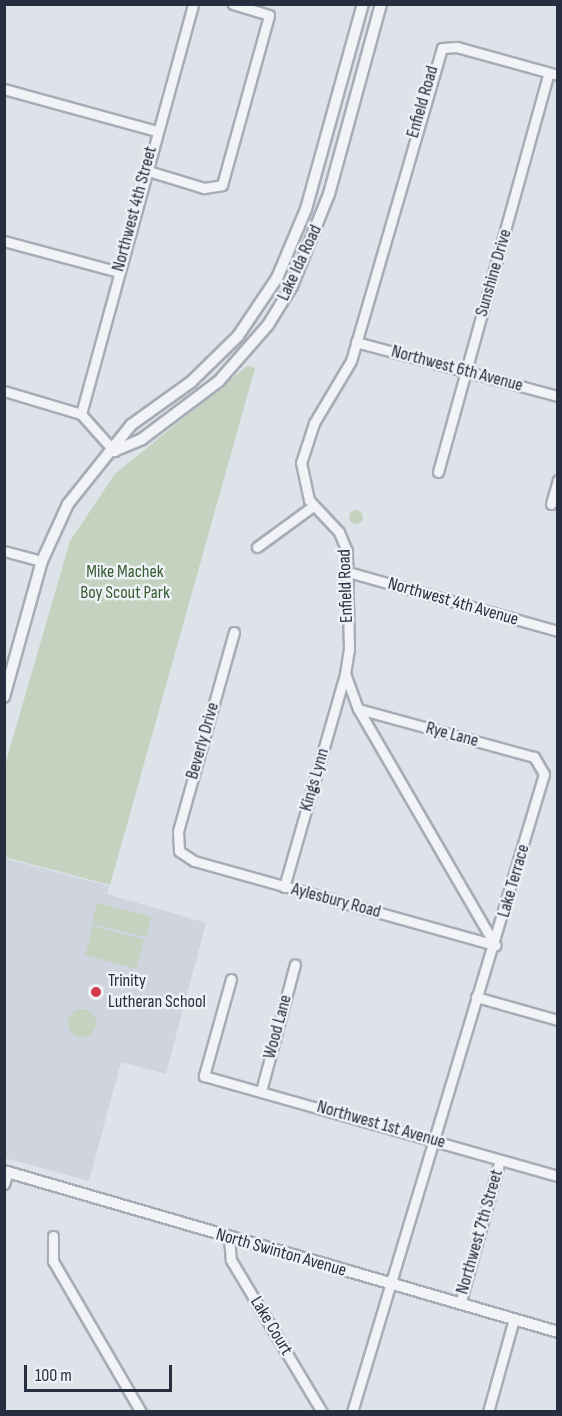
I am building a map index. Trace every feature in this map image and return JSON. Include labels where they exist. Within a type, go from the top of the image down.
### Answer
[{"type":"street","name":"Northwest 4th Street","points":[[81,414],[156,131],[193,4]]},
{"type":"street","points":[[146,170],[204,188],[222,184],[269,15],[233,4]]},
{"type":"street","name":"Lake Ida Road","points":[[4,697],[42,561],[68,504],[114,451],[131,425],[191,382],[238,336],[277,278],[306,209],[363,4]]},
{"type":"street","name":"Lake Ida Road","points":[[114,451],[184,409],[235,365],[292,286],[322,214],[381,4]]},
{"type":"street","points":[[358,22],[368,50]]},
{"type":"street","name":"Enfield Road","points":[[495,945],[358,709],[345,674],[348,572],[342,538],[313,506],[303,486],[302,456],[356,342],[442,48],[457,47],[553,74]]},
{"type":"street","name":"Sunshine Drive","points":[[438,472],[553,74]]},
{"type":"street","points":[[4,89],[156,131]]},
{"type":"street","points":[[306,209],[322,214]]},
{"type":"street","points":[[4,241],[119,272]]},
{"type":"street","name":"Northwest 6th Avenue","points":[[356,342],[558,396]]},
{"type":"street","points":[[4,391],[81,414],[114,451]]},
{"type":"street","points":[[551,504],[558,480]]},
{"type":"street","points":[[257,547],[313,506]]},
{"type":"street","points":[[4,552],[42,561]]},
{"type":"street","name":"Northwest 4th Avenue","points":[[348,572],[558,631]]},
{"type":"street","name":"Beverly Drive","points":[[179,851],[178,831],[234,632]]},
{"type":"street","name":"Kings Lynn","points":[[284,887],[345,674]]},
{"type":"street","name":"Rye Lane","points":[[358,709],[534,757],[543,765]]},
{"type":"street","name":"Lake Terrace","points":[[352,1412],[476,997],[495,945],[543,765]]},
{"type":"street","name":"Aylesbury Road","points":[[179,851],[194,861],[495,945]]},
{"type":"street","name":"Wood Lane","points":[[261,1091],[295,964]]},
{"type":"street","name":"Northwest 1st Avenue","points":[[231,979],[204,1076],[558,1176]]},
{"type":"street","points":[[476,997],[558,1020]]},
{"type":"street","name":"Northwest 7th Street","points":[[460,1304],[500,1160]]},
{"type":"street","points":[[4,1184],[6,1171]]},
{"type":"street","name":"North Swinton Avenue","points":[[6,1171],[229,1238],[558,1332]]},
{"type":"street","points":[[53,1236],[53,1261],[141,1412]]},
{"type":"street","name":"Lake Court","points":[[229,1238],[231,1260],[321,1412]]},
{"type":"street","points":[[488,1412],[514,1319]]},
{"type":"shaded area","name":"Trinity Lutheran School","points":[[4,858],[109,886],[107,894],[206,923],[166,1074],[121,1062],[89,1181],[5,1158]]},
{"type":"green space","name":"Mike Machek Boy Scout Park","points":[[247,366],[255,368],[110,885],[5,857],[5,765],[70,541],[115,474]]},
{"type":"green space","points":[[353,510],[359,510],[363,517],[359,524],[353,524],[349,520],[349,514]]},
{"type":"green space","points":[[97,903],[151,917],[146,937],[92,923]]},
{"type":"green space","points":[[93,926],[144,940],[136,969],[85,955]]},
{"type":"green space","points":[[82,1009],[92,1013],[96,1023],[92,1033],[82,1037],[72,1033],[68,1023],[72,1013]]},
{"type":"place","name":"Trinity Lutheran School","points":[[96,992]]}]
